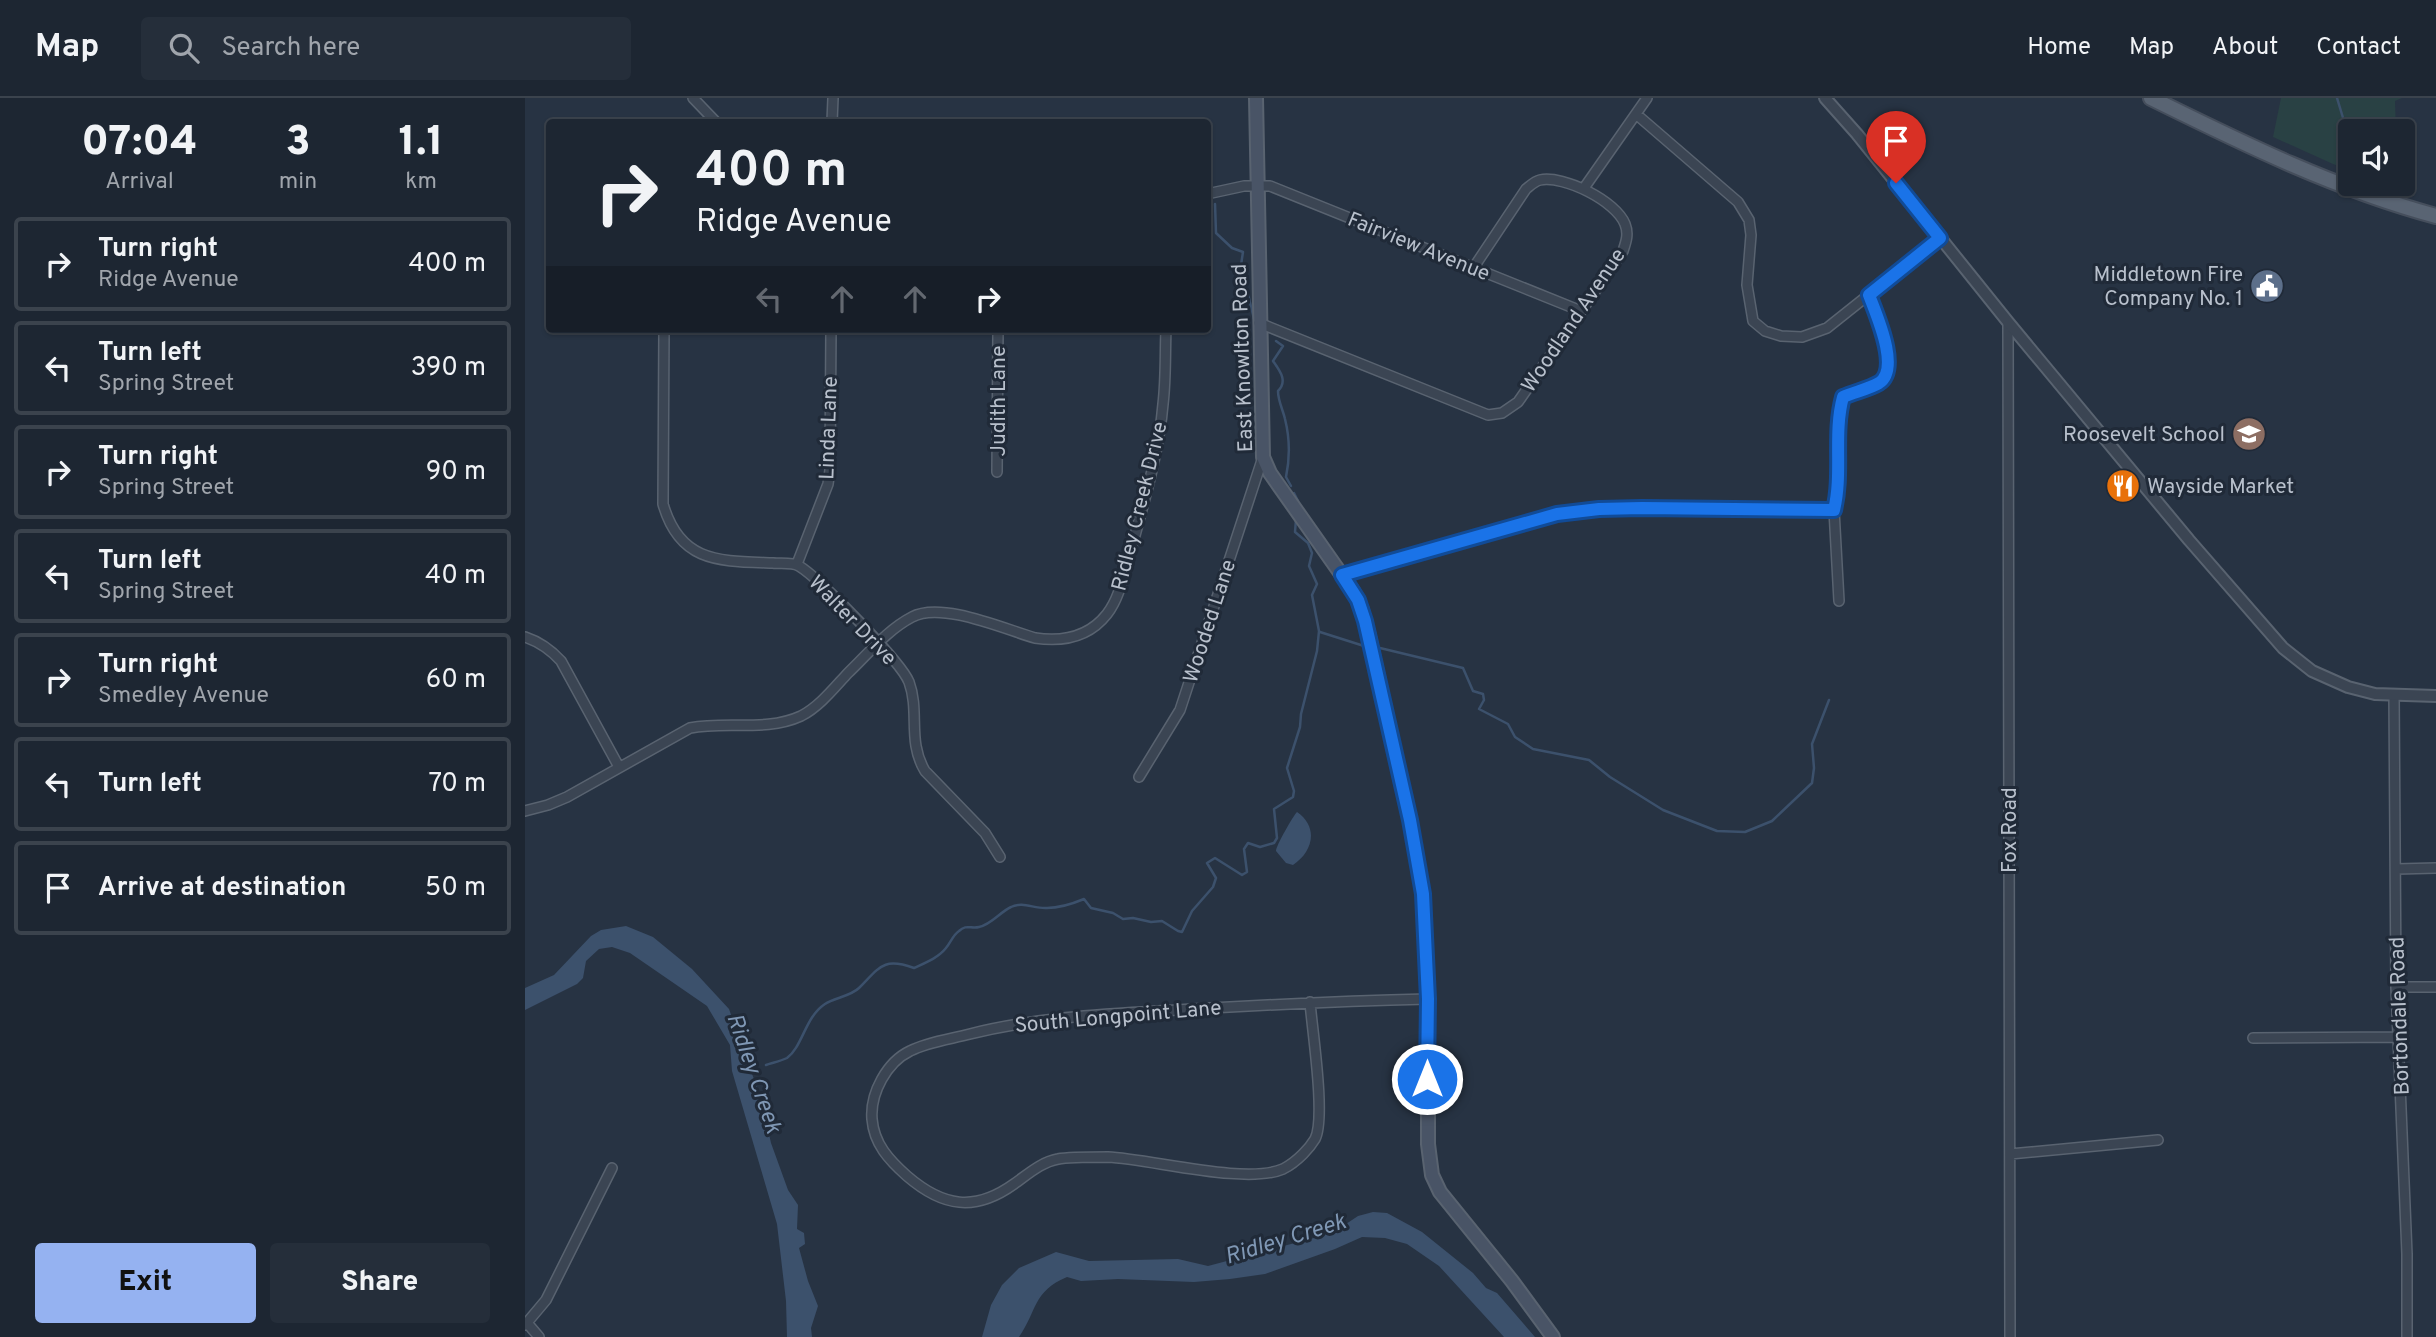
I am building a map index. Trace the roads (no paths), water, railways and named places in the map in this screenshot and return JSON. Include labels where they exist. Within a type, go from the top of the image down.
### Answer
[{"type":"main road","name":"East Knowlton Road","points":[[1256,98],[1263,457],[1270,473],[1358,600],[1365,621],[1411,826],[1423,894],[1428,999],[1427,1106],[1432,1175],[1440,1192],[1553,1337]]},
{"type":"main road","points":[[2151,98],[2308,172],[2382,200],[2436,216]]},
{"type":"street","points":[[693,98],[713,119]]},
{"type":"street","points":[[832,119],[834,98]]},
{"type":"street","points":[[1474,267],[1527,189],[1538,180],[1556,179],[1584,188],[1647,98]]},
{"type":"street","points":[[1825,98],[2189,540],[2283,648],[2298,662],[2334,682],[2375,694],[2436,696]]},
{"type":"street","points":[[1636,114],[1738,202],[1749,220],[1751,235],[1747,285],[1753,321],[1765,331],[1781,336],[1802,337],[1827,328],[1940,238]]},
{"type":"street","points":[[1211,193],[1257,185]]},
{"type":"street","name":"Fairview Avenue","points":[[1257,185],[1270,186],[1581,311]]},
{"type":"street","name":"Woodland Avenue","points":[[1259,323],[1488,415],[1502,413],[1518,402],[1623,251],[1628,238],[1625,223],[1617,212],[1584,188]]},
{"type":"street","points":[[1839,601],[1834,510],[1839,491],[1838,415],[1843,397],[1881,382],[1887,373],[1889,356],[1869,295]]},
{"type":"street","name":"Fox Road","points":[[2008,322],[2010,1337]]},
{"type":"street","name":"Walter Drive","points":[[664,333],[663,504],[668,522],[678,538],[692,551],[713,559],[797,565],[820,584],[896,662],[909,682],[918,760],[925,771],[985,833],[1000,857]]},
{"type":"street","name":"Linda Lane","points":[[797,565],[828,484],[831,333]]},
{"type":"street","name":"Judith Lane","points":[[997,472],[998,333]]},
{"type":"street","name":"Ridley Creek Drive","points":[[525,811],[567,797],[690,728],[711,724],[778,723],[802,715],[818,703],[878,643],[914,615],[949,613],[1048,640],[1065,640],[1082,634],[1105,616],[1117,598],[1146,495],[1163,405],[1165,333]]},
{"type":"street","name":"Wooded Lane","points":[[1139,776],[1180,710],[1263,457]]},
{"type":"street","points":[[1342,575],[1557,514],[1642,508],[1834,510]]},
{"type":"street","points":[[525,637],[536,640],[561,661],[619,767]]},
{"type":"street","name":"Bortondale Road","points":[[2394,695],[2396,987],[2407,1254],[2407,1337]]},
{"type":"street","points":[[2397,870],[2436,868]]},
{"type":"street","points":[[2396,987],[2436,987]]},
{"type":"street","name":"South Longpoint Lane","points":[[1310,1002],[1318,1108],[1316,1138],[1302,1156],[1283,1169],[1262,1173],[1230,1173],[1106,1157],[1057,1159],[1037,1168],[991,1199],[969,1204],[949,1200],[921,1188],[896,1167],[875,1136],[871,1115],[884,1076],[893,1062],[911,1050],[1015,1023],[1099,1014],[1310,1002],[1428,999]]},
{"type":"street","points":[[2253,1038],[2399,1037]]},
{"type":"street","points":[[2010,1154],[2158,1140]]},
{"type":"street","points":[[539,1337],[526,1325],[547,1300],[612,1168]]},
{"type":"water","points":[[1297,812],[1308,825],[1311,839],[1305,853],[1293,865],[1286,863],[1276,851]]},
{"type":"water","points":[[626,926],[653,937],[692,969],[729,1009],[761,1099],[771,1143],[788,1190],[798,1205],[797,1229],[804,1233],[805,1244],[799,1248],[818,1306],[811,1328],[812,1337],[787,1337],[786,1301],[777,1224],[732,1071],[730,1045],[707,1006],[630,953],[612,947],[599,949],[586,961],[583,978],[577,984],[525,1010],[525,988],[554,975],[591,936],[601,930]]},
{"type":"water","points":[[1373,1212],[1387,1213],[1422,1232],[1473,1273],[1486,1288],[1497,1293],[1535,1337],[1504,1337],[1439,1266],[1407,1244],[1385,1238],[1362,1237],[1265,1274],[1230,1279],[1194,1282],[1118,1279],[1081,1281],[1067,1277],[1042,1295],[1019,1337],[982,1337],[991,1305],[1002,1285],[1019,1268],[1056,1252],[1089,1261],[1178,1259],[1208,1266],[1314,1238],[1340,1228],[1358,1216]]},
{"type":"waterway","points":[[2337,98],[2343,119]]},
{"type":"waterway","points":[[1215,204],[1216,233],[1232,248],[1243,252],[1241,265],[1254,319]]},
{"type":"waterway","points":[[1276,341],[1283,346],[1273,361],[1283,380],[1278,395],[1288,434],[1286,477],[1291,486]]},
{"type":"waterway","points":[[1294,493],[1298,501]]},
{"type":"waterway","name":"Ridley Creek","points":[[766,1065],[787,1058],[792,1053],[818,1010],[829,1002],[856,991],[883,966],[895,964],[914,968],[923,964],[943,952],[955,934],[962,929],[983,926],[1011,907],[1020,905],[1052,908],[1084,899],[1091,908],[1113,913],[1123,919],[1162,921],[1182,932],[1192,911],[1213,887],[1216,878],[1207,863],[1215,858],[1242,875],[1247,872],[1244,849],[1248,843],[1260,847],[1274,843],[1277,838],[1274,809],[1293,797],[1294,791],[1287,768],[1300,727],[1317,651],[1319,631],[1312,595],[1317,584],[1309,566],[1312,553],[1308,543],[1295,532],[1296,519]]},
{"type":"waterway","points":[[1320,632],[1364,646]]},
{"type":"waterway","points":[[1380,648],[1463,668],[1473,691],[1483,694],[1484,700],[1479,709],[1508,724],[1515,737],[1533,749],[1589,760],[1610,777],[1663,810],[1717,831],[1745,832],[1772,821],[1812,783],[1812,744],[1829,700]]},
{"type":"place","name":"Middletown Fire Company No. 1","points":[[2267,286]]},
{"type":"place","name":"Roosevelt School","points":[[2249,434]]},
{"type":"place","name":"Wayside Market","points":[[2123,486]]}]
